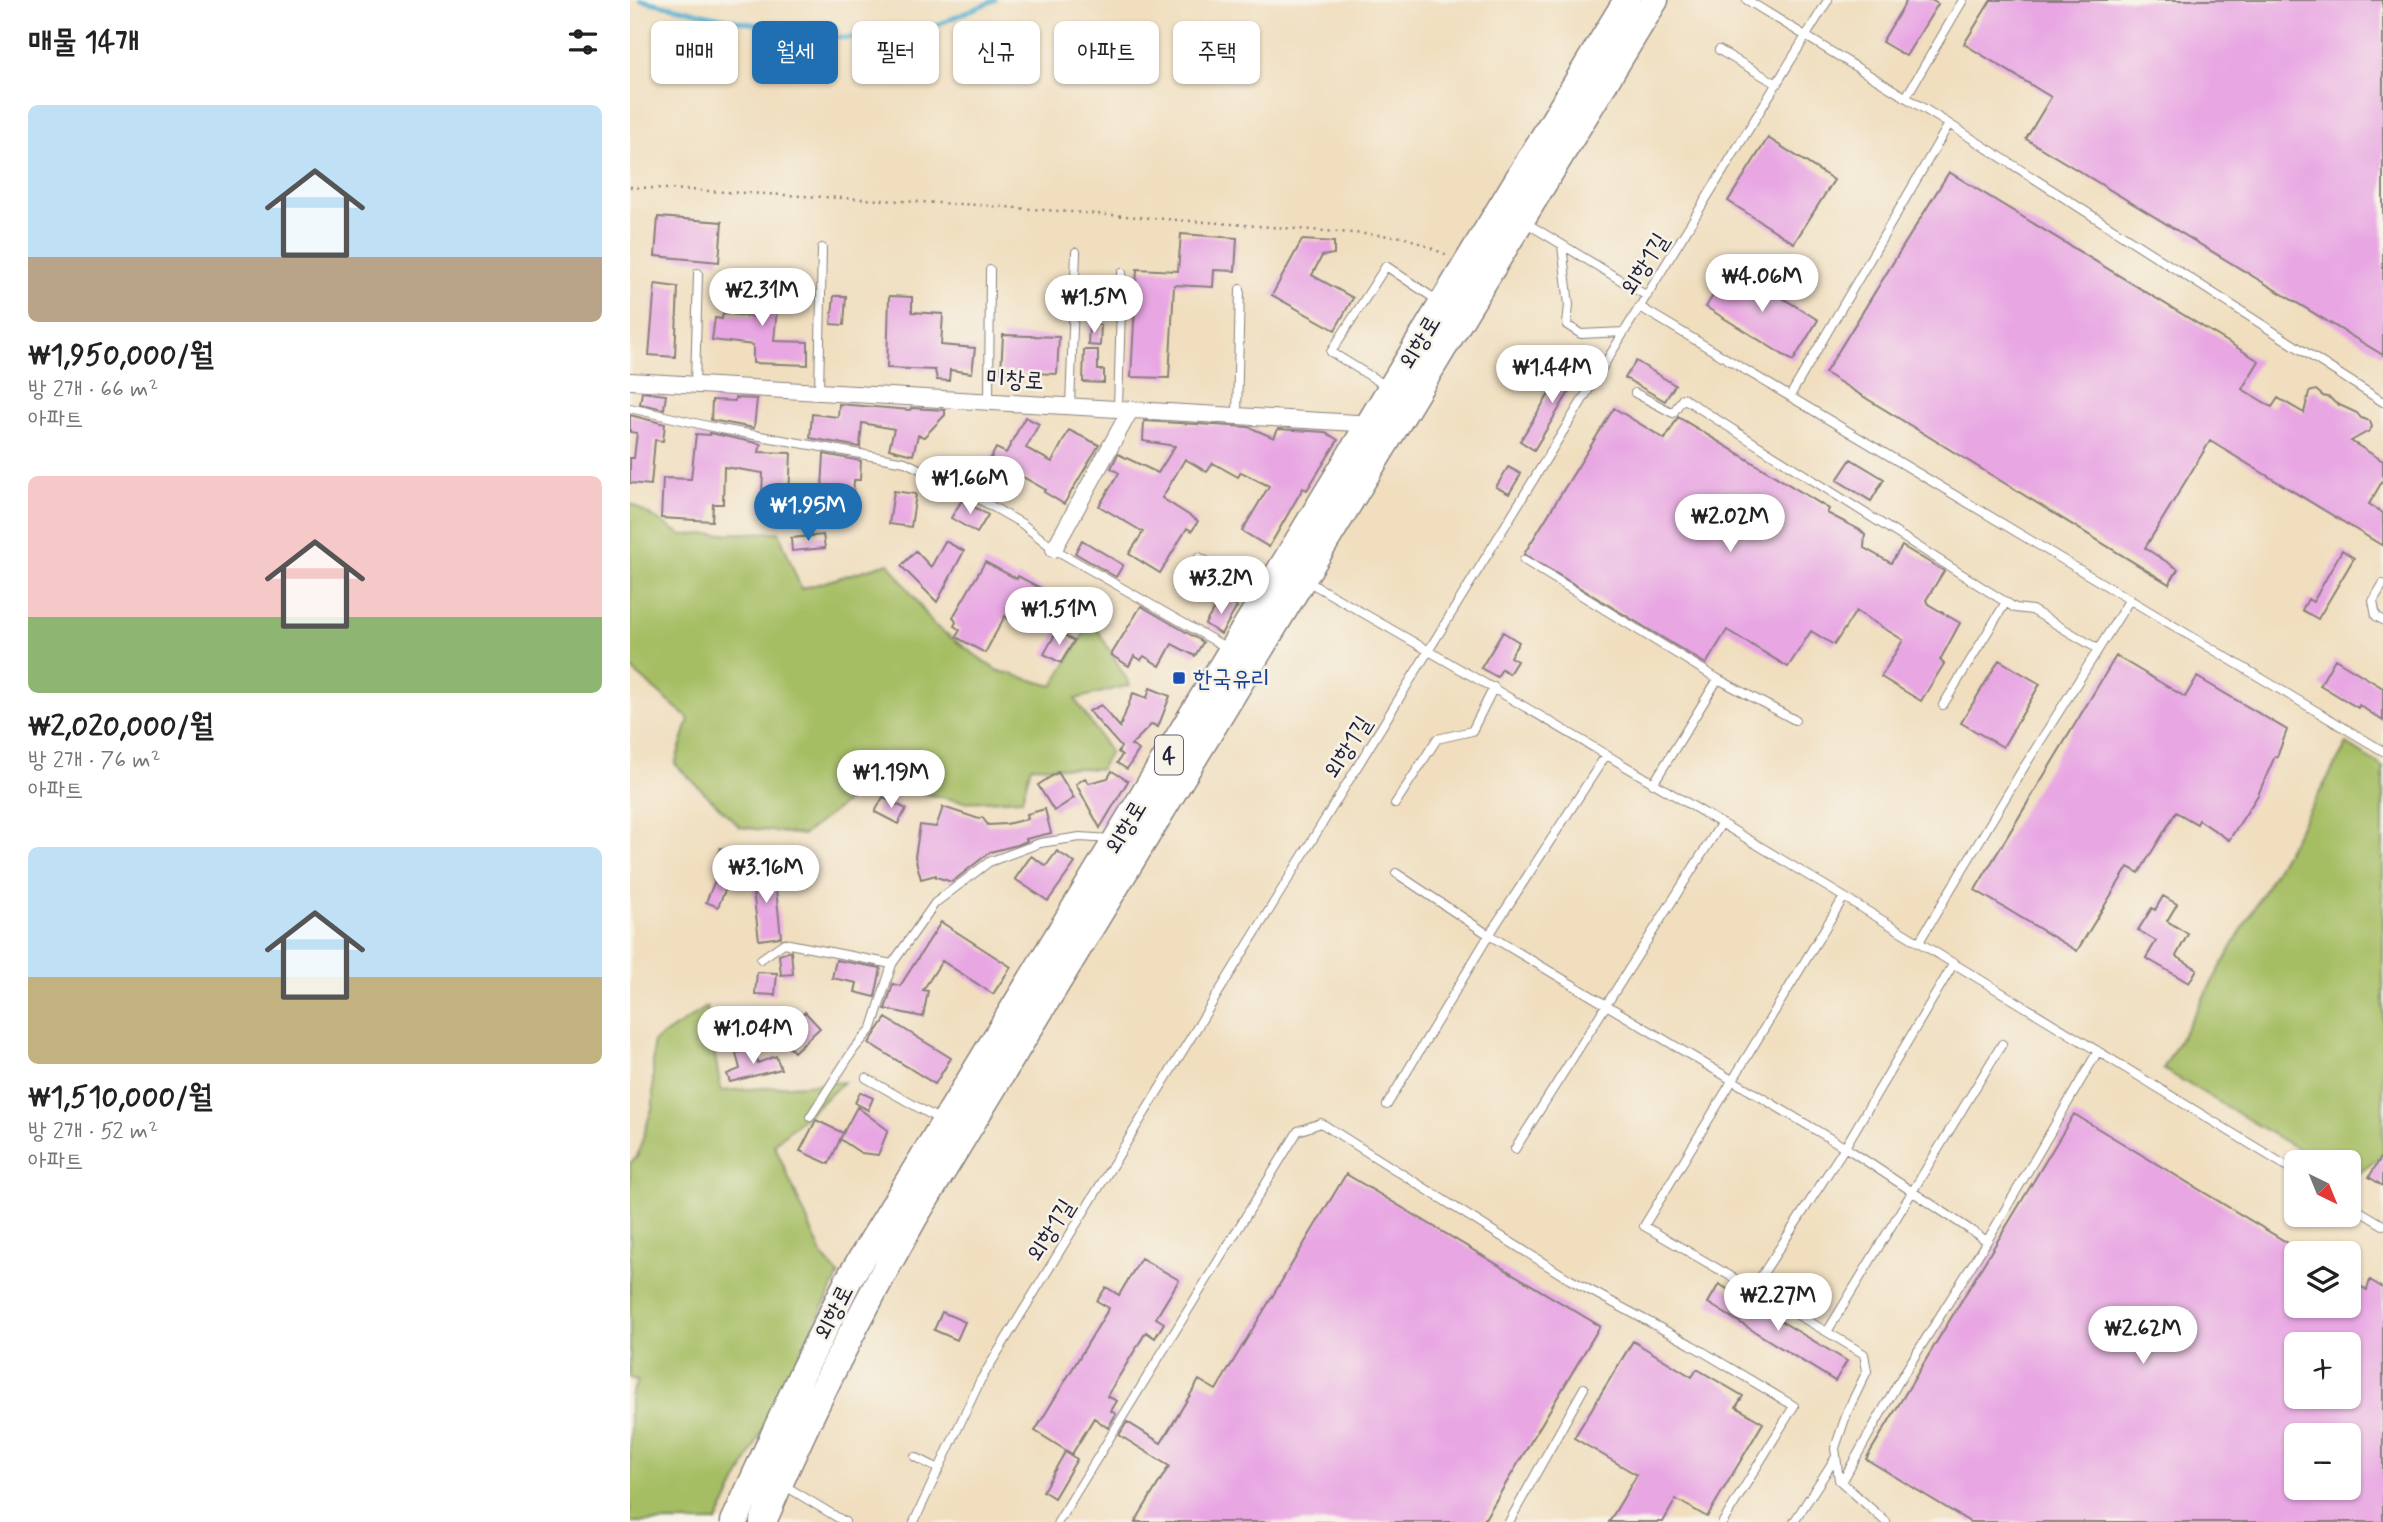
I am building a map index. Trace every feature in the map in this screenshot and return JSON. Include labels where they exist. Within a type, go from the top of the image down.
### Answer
[{"type":"main road","name":"외항로","points":[[734,1522],[804,1369],[849,1279],[1627,0]]},
{"type":"main road","name":"외항로","points":[[763,1522],[779,1482],[866,1302],[914,1218],[1655,0]]},
{"type":"street","name":"미창로","points":[[630,381],[1397,426]]},
{"type":"street","points":[[1054,549],[1124,408]]},
{"type":"lane","points":[[1747,0],[1949,124],[2383,402]]},
{"type":"lane","name":"외항1길","points":[[914,1522],[980,1381],[1828,0]]},
{"type":"lane","points":[[1906,97],[1963,0]]},
{"type":"lane","points":[[1719,50],[1777,84]]},
{"type":"lane","points":[[1790,396],[1949,124]]},
{"type":"lane","points":[[1522,220],[1647,296]]},
{"type":"lane","points":[[1562,245],[1569,305],[1567,324],[1581,334],[1624,332]]},
{"type":"lane","points":[[819,391],[821,248]]},
{"type":"lane","points":[[1070,405],[1076,252]]},
{"type":"lane","points":[[1390,389],[1331,352],[1386,266],[1442,303]]},
{"type":"lane","points":[[989,401],[990,270]]},
{"type":"lane","points":[[695,384],[698,273]]},
{"type":"lane","points":[[1122,273],[1124,408]]},
{"type":"lane","points":[[1237,415],[1240,289]]},
{"type":"lane","points":[[1640,307],[2383,751]]},
{"type":"lane","points":[[1636,393],[1673,413],[1683,398],[2015,608],[2032,610],[2098,649]]},
{"type":"lane","points":[[630,408],[721,429],[905,462],[1010,516],[1054,549],[1232,651]]},
{"type":"lane","points":[[1199,557],[1266,596]]},
{"type":"lane","points":[[1524,560],[1718,679],[1795,720]]},
{"type":"lane","points":[[1304,579],[1494,687],[2284,1165]]},
{"type":"lane","points":[[2383,584],[2373,601],[2376,616],[2383,620]]},
{"type":"lane","points":[[1919,942],[2130,598]]},
{"type":"lane","points":[[1943,705],[2006,602]]},
{"type":"lane","points":[[1653,784],[1718,679]]},
{"type":"lane","points":[[1395,804],[1437,739],[1472,731],[1494,687]]},
{"type":"lane","points":[[1387,1105],[1489,935],[1606,755]]},
{"type":"lane","points":[[1515,1149],[1721,824]]},
{"type":"lane","points":[[810,1117],[854,1049],[872,1028],[892,964],[935,903],[989,862],[1040,843],[1080,837],[1117,839]]},
{"type":"lane","points":[[1396,873],[1489,935],[1844,1147],[1987,1241]]},
{"type":"lane","points":[[1844,897],[1644,1226],[1864,1354],[1867,1371],[1835,1448],[1839,1480],[1886,1522]]},
{"type":"lane","points":[[761,959],[784,943],[892,964]]},
{"type":"lane","points":[[1753,1289],[1844,1147],[1954,963]]},
{"type":"lane","points":[[1827,1332],[2002,1044]]},
{"type":"lane","points":[[1842,1482],[1898,1383],[1987,1241],[2098,1051]]},
{"type":"lane","points":[[866,1077],[945,1122]]},
{"type":"lane","points":[[1058,1522],[1298,1131],[1321,1123],[1569,1279],[1690,1344],[1794,1406],[1723,1522]]},
{"type":"lane","points":[[2361,1212],[2383,1225]]},
{"type":"lane","points":[[1509,1522],[1584,1388]]},
{"type":"lane","points":[[915,1457],[939,1469]]},
{"type":"lane","points":[[1794,1522],[1836,1457]]},
{"type":"lane","points":[[779,1482],[845,1522]]},
{"type":"path","points":[[630,187],[978,205],[1405,237],[1467,263]]},
{"type":"green space","points":[[630,503],[682,535],[779,532],[801,589],[889,563],[934,625],[996,670],[1053,686],[1092,620],[1130,685],[1075,699],[1110,752],[1100,769],[1031,766],[1022,799],[965,802],[871,783],[803,835],[740,827],[675,764],[689,719],[630,668]]},
{"type":"green space","points":[[2347,744],[2383,767],[2383,1155],[2361,1172],[2361,1150],[2300,1150],[2163,1069]]},
{"type":"green space","points":[[707,1007],[721,1091],[844,1082],[774,1144],[823,1257],[839,1275],[717,1522],[630,1522],[630,1396],[638,1381],[630,1378],[630,1163],[637,1157],[653,1105],[653,1042]]},
{"type":"building","points":[[1907,0],[1931,0],[1938,4],[1906,56],[1882,42]]},
{"type":"building","points":[[1991,0],[2383,0],[2383,355],[2026,139],[2051,97],[1964,44]]},
{"type":"building","points":[[1768,138],[1834,180],[1794,243],[1728,201]]},
{"type":"building","points":[[1949,172],[2259,361],[2242,389],[2272,407],[2278,398],[2304,413],[2309,392],[2316,390],[2370,421],[2372,427],[2369,431],[2351,441],[2383,461],[2383,480],[2369,504],[2383,513],[2383,546],[2210,441],[2145,548],[2178,569],[2169,584],[1825,373]]},
{"type":"building","points":[[658,217],[722,222],[719,262],[655,256]]},
{"type":"building","points":[[1181,234],[1237,238],[1235,271],[1214,270],[1213,287],[1174,285],[1169,378],[1131,377],[1137,269],[1178,271]]},
{"type":"building","points":[[1302,240],[1334,242],[1334,254],[1322,256],[1312,275],[1353,298],[1335,330],[1272,295]]},
{"type":"building","points":[[1731,266],[1818,320],[1793,361],[1706,307]]},
{"type":"building","points":[[758,273],[780,275],[774,341],[808,342],[808,365],[753,363],[753,345],[712,340],[715,318],[722,319],[723,313],[754,317]]},
{"type":"building","points":[[655,284],[678,287],[675,357],[649,355]]},
{"type":"building","points":[[1088,284],[1101,285],[1100,299],[1087,298]]},
{"type":"building","points":[[834,296],[846,296],[844,325],[831,324]]},
{"type":"building","points":[[889,296],[912,297],[912,312],[943,314],[941,345],[975,348],[972,373],[950,370],[949,381],[937,380],[935,370],[887,368]]},
{"type":"building","points":[[1089,324],[1101,325],[1100,346],[1088,345]]},
{"type":"building","points":[[1003,335],[1059,337],[1057,374],[1001,372]]},
{"type":"building","points":[[1084,350],[1098,350],[1098,370],[1104,370],[1104,383],[1083,382]]},
{"type":"building","points":[[1570,360],[1583,369],[1534,450],[1520,441]]},
{"type":"building","points":[[1636,361],[1675,385],[1665,401],[1625,378]]},
{"type":"building","points":[[642,392],[666,395],[664,409],[640,404]]},
{"type":"building","points":[[735,398],[757,399],[754,428],[711,420],[712,400],[735,401]]},
{"type":"building","points":[[839,404],[945,410],[945,415],[924,437],[918,435],[913,455],[889,449],[894,429],[862,423],[860,447],[810,438],[812,414],[838,417]]},
{"type":"building","points":[[1614,408],[1665,439],[1678,417],[1829,509],[1827,513],[1860,530],[1865,535],[1864,548],[1891,563],[1902,546],[1944,571],[1926,600],[1928,604],[1960,623],[1940,660],[1944,664],[1921,701],[1881,677],[1903,640],[1856,611],[1834,645],[1811,631],[1788,667],[1727,630],[1706,664],[1524,554]]},
{"type":"building","points":[[630,415],[665,424],[663,441],[655,440],[651,485],[630,483],[630,458],[634,458],[637,433],[630,432]]},
{"type":"building","points":[[1025,417],[1039,424],[1026,448],[1052,462],[1069,430],[1099,445],[1064,504],[1044,492],[1046,490],[1005,467],[998,481],[983,473],[996,448],[1006,453]]},
{"type":"building","points":[[1144,421],[1249,427],[1274,438],[1278,429],[1325,432],[1338,440],[1307,490],[1303,488],[1269,547],[1242,531],[1269,486],[1241,472],[1238,477],[1213,463],[1207,472],[1185,459],[1162,498],[1198,521],[1192,531],[1187,528],[1160,573],[1129,554],[1143,532],[1099,506],[1119,473],[1111,468],[1118,454],[1158,473],[1175,446],[1143,441]]},
{"type":"building","points":[[710,433],[761,444],[759,452],[791,453],[789,496],[780,496],[779,514],[761,514],[763,473],[724,467],[723,504],[713,504],[712,521],[661,518],[663,478],[691,479],[696,434]]},
{"type":"building","points":[[824,454],[861,461],[860,480],[854,480],[853,500],[847,499],[846,508],[821,507]]},
{"type":"building","points":[[1851,459],[1884,479],[1871,501],[1837,480]]},
{"type":"building","points":[[1508,467],[1521,474],[1509,494],[1496,487]]},
{"type":"building","points":[[894,491],[916,494],[911,527],[889,524]]},
{"type":"building","points":[[962,500],[988,515],[977,533],[951,518]]},
{"type":"building","points":[[823,535],[825,548],[792,551],[791,538]]},
{"type":"building","points":[[1082,540],[1123,565],[1116,577],[1075,553]]},
{"type":"building","points":[[945,541],[964,551],[937,602],[901,566],[916,551],[931,567]]},
{"type":"building","points":[[2342,550],[2354,558],[2318,619],[2302,610],[2308,599],[2313,602]]},
{"type":"building","points":[[985,562],[1044,590],[1041,595],[1079,614],[1069,634],[1016,605],[1008,619],[1005,616],[985,653],[956,637],[960,630],[954,626],[956,622],[953,617]]},
{"type":"building","points":[[1221,597],[1237,607],[1221,634],[1205,624]]},
{"type":"building","points":[[1141,606],[1203,642],[1195,656],[1172,644],[1160,666],[1144,656],[1141,660],[1134,656],[1129,666],[1111,655]]},
{"type":"building","points":[[1057,631],[1074,641],[1061,663],[1044,654]]},
{"type":"building","points":[[1503,632],[1519,642],[1510,657],[1517,661],[1509,674],[1502,669],[1497,677],[1481,668]]},
{"type":"building","points":[[2116,656],[2185,697],[2197,677],[2287,730],[2258,795],[2229,840],[2199,820],[2197,824],[2176,812],[2139,873],[2128,867],[2077,951],[1975,890]]},
{"type":"building","points":[[2335,659],[2383,688],[2383,721],[2320,685]]},
{"type":"building","points":[[1999,660],[2040,684],[2003,747],[1961,723]]},
{"type":"building","points":[[1150,688],[1170,696],[1158,727],[1152,724],[1131,745],[1139,750],[1127,769],[1117,763],[1122,755],[1118,752],[1121,747],[1089,711],[1101,705],[1120,727],[1133,693],[1147,698]]},
{"type":"building","points":[[1112,771],[1128,781],[1100,828],[1076,784],[1085,778],[1089,783],[1108,778]]},
{"type":"building","points":[[1058,772],[1074,798],[1054,811],[1038,785]]},
{"type":"building","points":[[883,797],[906,809],[898,824],[875,812]]},
{"type":"building","points":[[943,807],[979,819],[982,817],[988,825],[1028,819],[1027,814],[1045,809],[1051,833],[990,852],[952,882],[936,875],[921,879],[915,857],[920,825],[936,827]]},
{"type":"building","points":[[720,848],[750,859],[744,875],[733,871],[718,907],[706,902],[721,866],[714,864]]},
{"type":"building","points":[[1057,851],[1075,863],[1048,901],[1015,879],[1031,856],[1046,866]]},
{"type":"building","points":[[774,871],[781,937],[759,940],[751,874]]},
{"type":"building","points":[[2163,896],[2177,904],[2167,921],[2188,934],[2176,956],[2197,969],[2189,983],[2146,958],[2156,941],[2138,930]]},
{"type":"building","points":[[941,922],[1011,967],[993,994],[942,961],[923,990],[928,991],[923,1017],[885,1009],[893,984],[900,986]]},
{"type":"building","points":[[791,951],[793,974],[781,975],[779,955]]},
{"type":"building","points":[[836,960],[881,968],[875,997],[855,992],[857,983],[832,978]]},
{"type":"building","points":[[757,972],[777,973],[775,995],[755,994]]},
{"type":"building","points":[[805,1012],[820,1028],[794,1052],[776,1033],[791,1020],[794,1023]]},
{"type":"building","points":[[886,1018],[951,1058],[935,1084],[869,1043]]},
{"type":"building","points":[[754,1048],[758,1063],[776,1056],[781,1069],[730,1082],[727,1074],[740,1069],[736,1053]]},
{"type":"building","points":[[860,1092],[873,1098],[868,1110],[855,1103]]},
{"type":"building","points":[[857,1107],[888,1130],[878,1155],[861,1153],[840,1139]]},
{"type":"building","points":[[2074,1114],[2284,1241],[2284,1318],[2361,1318],[2361,1287],[2367,1290],[2370,1280],[2383,1288],[2383,1522],[1970,1522],[1866,1459]]},
{"type":"building","points":[[816,1120],[843,1133],[829,1164],[800,1151]]},
{"type":"building","points":[[2383,1154],[2383,1186],[2369,1177]]},
{"type":"building","points":[[1346,1174],[1600,1326],[1483,1522],[1135,1522],[1169,1466],[1119,1435],[1127,1422],[1161,1443],[1199,1380],[1216,1390]]},
{"type":"building","points":[[1141,1258],[1179,1280],[1156,1318],[1164,1323],[1155,1338],[1146,1332],[1107,1396],[1117,1401],[1111,1411],[1116,1414],[1108,1428],[1094,1418],[1072,1454],[1035,1431],[1109,1308],[1097,1301],[1106,1287],[1119,1295]]},
{"type":"building","points":[[1719,1284],[1847,1361],[1835,1381],[1708,1303]]},
{"type":"building","points":[[942,1312],[965,1322],[957,1340],[934,1330]]},
{"type":"building","points":[[1633,1341],[1692,1377],[1697,1369],[1743,1396],[1736,1407],[1763,1423],[1707,1517],[1676,1499],[1663,1522],[1609,1522],[1637,1475],[1574,1438]]},
{"type":"building","points":[[1065,1452],[1077,1459],[1054,1498],[1043,1491]]},
{"type":"waterway","points":[[640,0],[742,22],[844,38],[911,36],[995,0]]},
{"type":"place","name":"한국유리","points":[[1179,678]]}]
